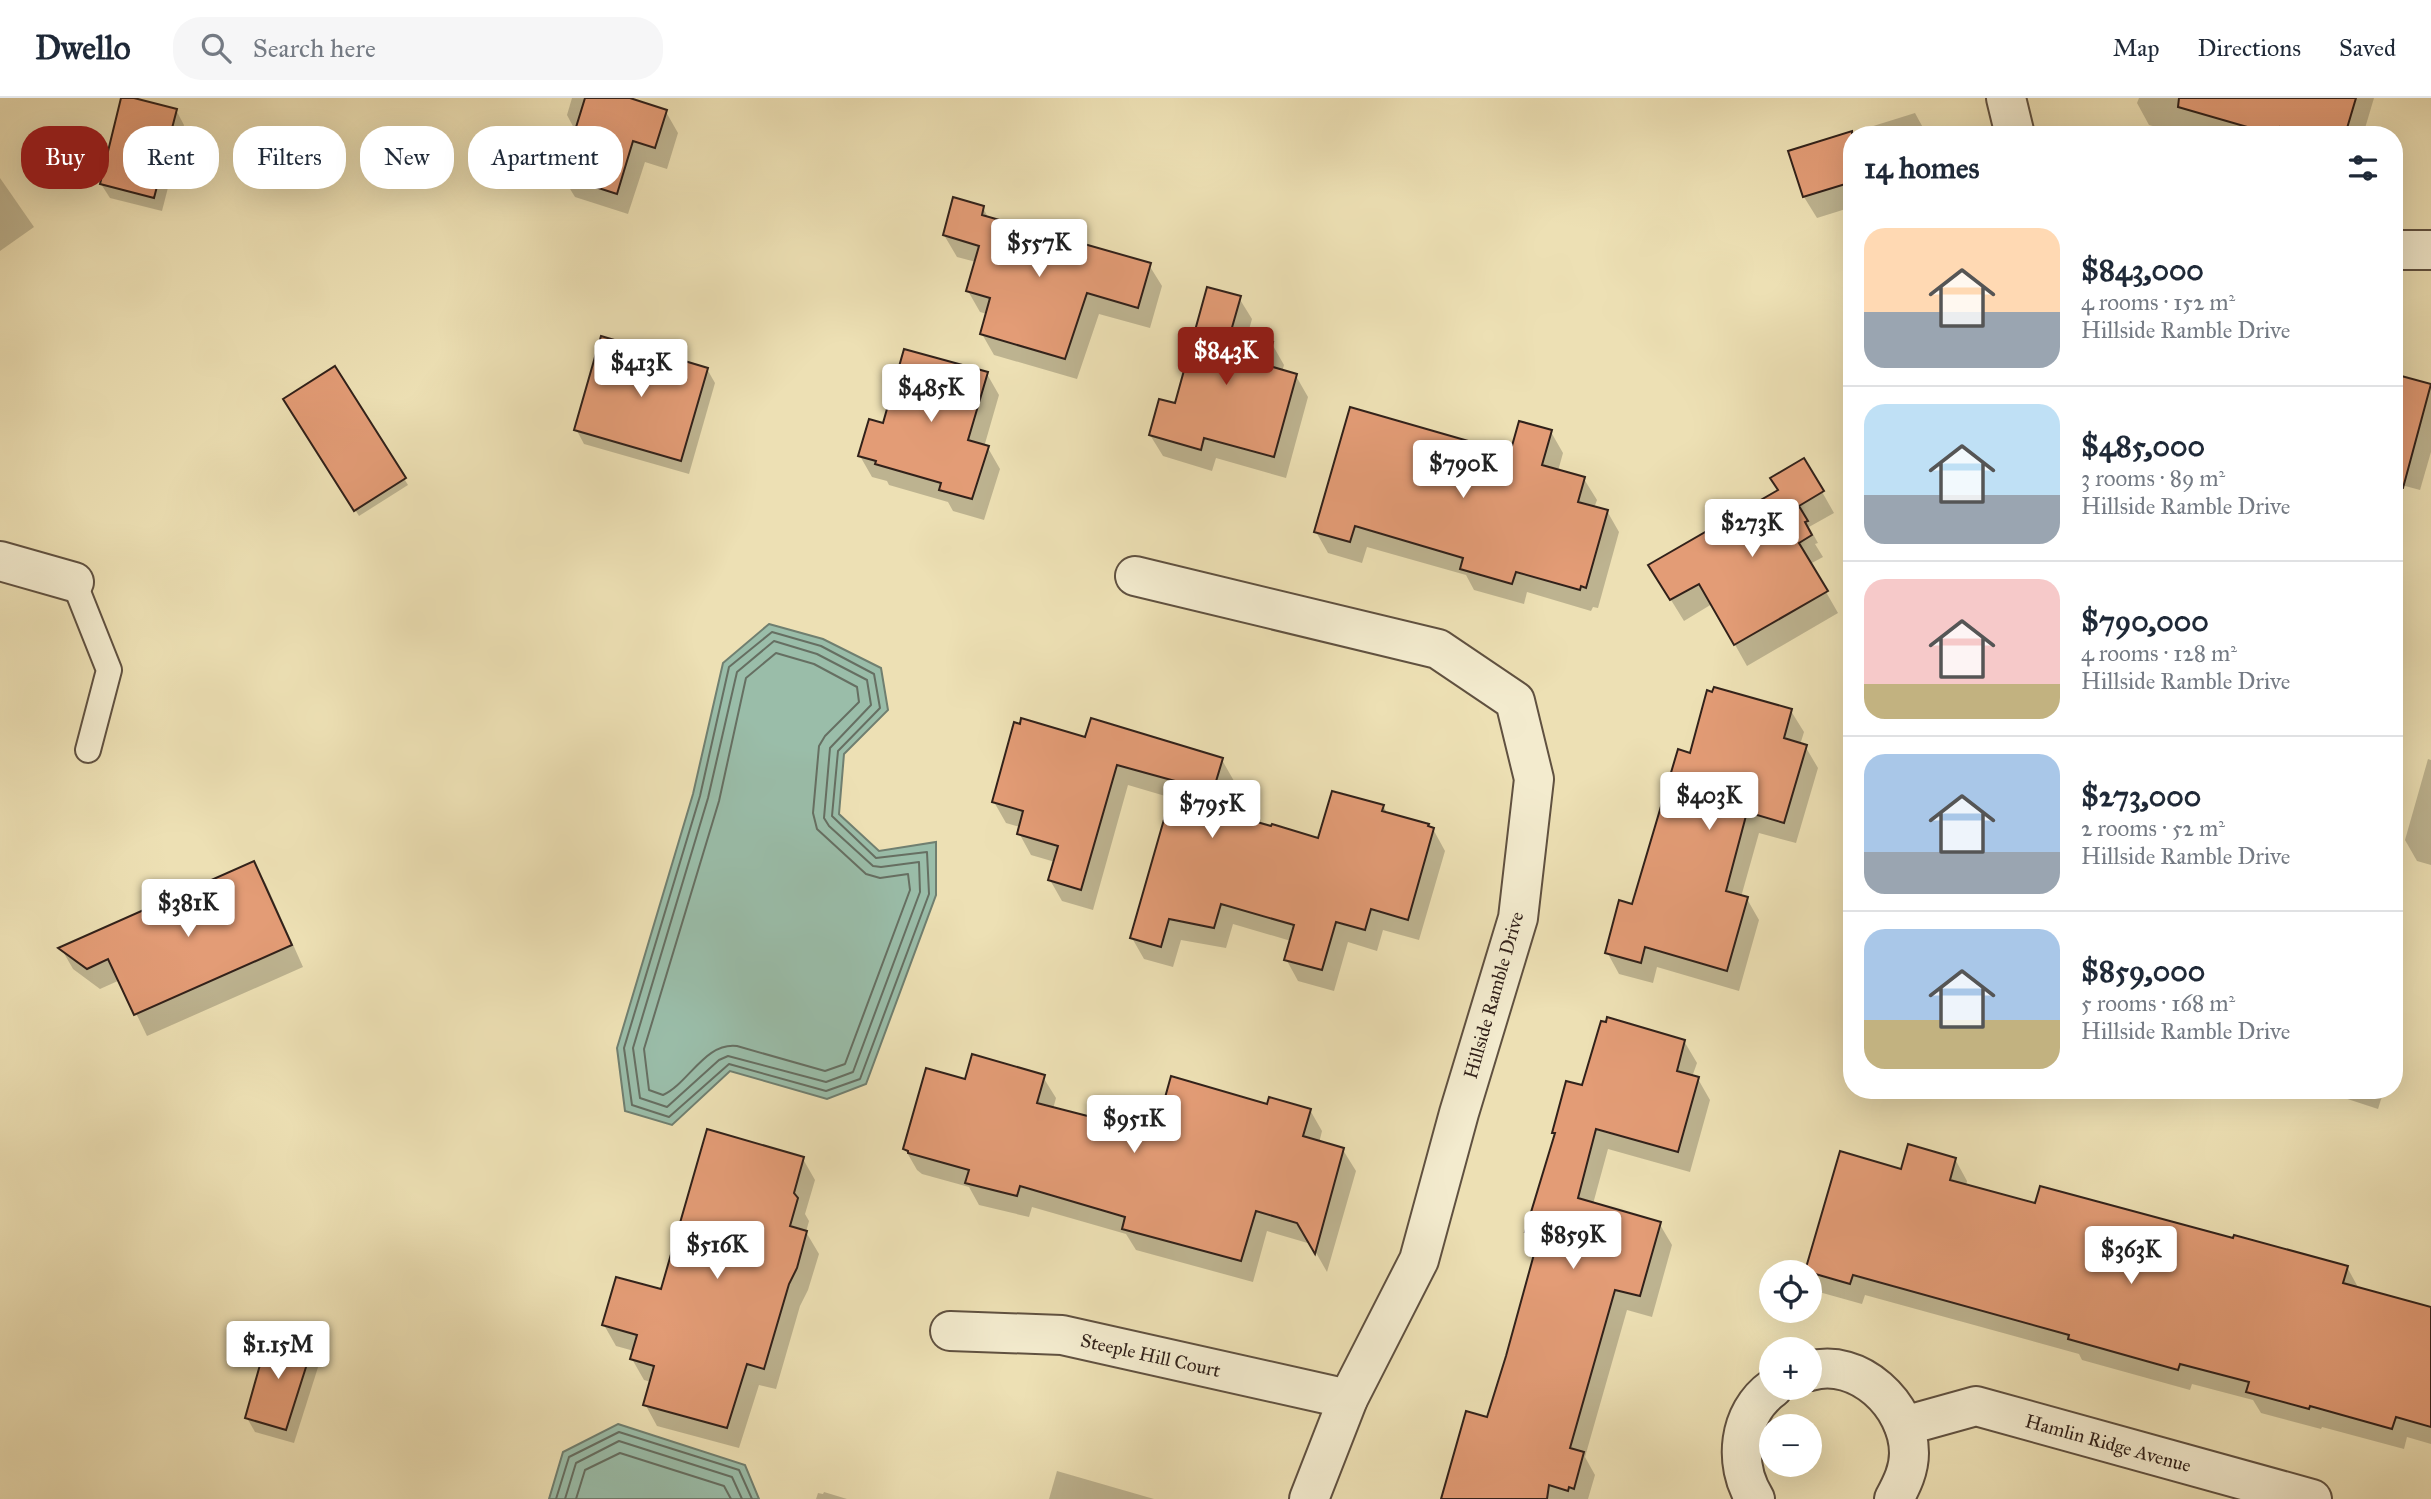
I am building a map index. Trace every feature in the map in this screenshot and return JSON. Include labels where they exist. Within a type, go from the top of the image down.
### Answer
[{"type":"street","points":[[2006,98],[2013,126]]},
{"type":"street","points":[[2403,250],[2431,250]]},
{"type":"street","points":[[0,561],[74,582]]},
{"type":"street","name":"Hillside Ramble Drive","points":[[1135,576],[1438,649],[1515,701],[1534,779],[1518,918],[1459,1113],[1419,1261],[1349,1399],[1309,1499]]},
{"type":"street","name":"Steeple Hill Court","points":[[950,1331],[1062,1335],[1349,1399]]},
{"type":"street","points":[[1822,1371],[1843,1370],[1870,1381],[1891,1401],[1904,1426],[1909,1452],[1905,1478],[1894,1499]]},
{"type":"street","points":[[1755,1499],[1743,1472],[1741,1446],[1748,1418],[1760,1400]]},
{"type":"street","name":"Hamlin Ridge Avenue","points":[[1904,1426],[1976,1406],[2312,1499]]},
{"type":"lane","points":[[74,582],[109,670],[88,750]]},
{"type":"water","points":[[769,624],[823,639],[881,668],[888,710],[844,754],[839,814],[879,851],[936,842],[936,895],[866,1084],[827,1099],[730,1071],[672,1125],[625,1111],[617,1048],[693,794],[723,663]]},
{"type":"water","points":[[618,1424],[745,1465],[759,1499],[549,1499],[563,1452]]},
{"type":"building","points":[[121,98],[134,98],[177,109],[173,126],[123,126],[123,189],[156,189],[154,198],[109,186],[109,147]]},
{"type":"building","points":[[585,98],[630,98],[667,110],[655,148],[633,141],[623,174],[623,126],[576,126]]},
{"type":"building","points":[[2179,98],[2356,98],[2348,126],[2244,126],[2178,107]]},
{"type":"building","points":[[1843,134],[1843,185],[1803,197],[1788,151]]},
{"type":"building","points":[[601,189],[619,189],[617,194]]},
{"type":"building","points":[[953,197],[984,206],[982,215],[1151,263],[1138,308],[1087,293],[1065,359],[980,334],[990,298],[966,291],[979,246],[943,235]]},
{"type":"building","points":[[1207,287],[1241,296],[1231,331],[1273,342],[1266,365],[1297,374],[1274,457],[1204,438],[1201,450],[1149,435],[1159,399],[1175,403]]},
{"type":"building","points":[[601,336],[708,368],[681,461],[574,430]]},
{"type":"building","points":[[904,349],[988,372],[968,440],[989,446],[972,499],[939,490],[941,483],[875,464],[876,461],[858,456],[869,419],[883,423]]},
{"type":"building","points":[[335,366],[406,478],[354,511],[283,399]]},
{"type":"building","points":[[2403,376],[2431,384],[2403,488]]},
{"type":"building","points":[[1350,407],[1510,453],[1519,421],[1552,430],[1542,465],[1585,477],[1578,502],[1608,510],[1586,588],[1581,586],[1580,590],[1516,572],[1512,584],[1460,569],[1463,558],[1355,526],[1350,542],[1314,532]]},
{"type":"building","points":[[1804,458],[1824,491],[1799,506],[1812,535],[1799,543],[1828,591],[1734,645],[1699,584],[1670,600],[1648,565],[1778,490],[1770,478]]},
{"type":"building","points":[[1714,687],[1792,709],[1784,738],[1807,745],[1784,823],[1747,812],[1726,891],[1748,897],[1727,971],[1645,947],[1641,963],[1605,953],[1619,900],[1632,904],[1678,749],[1690,753],[1707,690],[1712,692]]},
{"type":"building","points":[[1021,718],[1085,737],[1091,718],[1223,758],[1208,808],[1271,826],[1272,824],[1318,838],[1332,791],[1384,805],[1382,811],[1429,824],[1428,826],[1434,828],[1408,920],[1371,909],[1365,930],[1336,922],[1322,970],[1284,960],[1294,925],[1221,904],[1214,928],[1169,919],[1161,947],[1130,938],[1175,781],[1117,765],[1081,890],[1048,880],[1058,846],[1017,834],[1023,811],[992,802],[1014,722],[1020,724]]},
{"type":"building","points":[[254,861],[292,945],[134,1015],[108,959],[87,969],[58,948]]},
{"type":"building","points":[[1607,1017],[1685,1040],[1677,1071],[1699,1077],[1678,1152],[1596,1129],[1578,1198],[1661,1222],[1640,1296],[1615,1290],[1570,1448],[1584,1452],[1574,1489],[1569,1487],[1568,1491],[1549,1485],[1547,1499],[1441,1499],[1466,1411],[1487,1417],[1506,1356],[1539,1236],[1525,1232],[1555,1133],[1552,1133],[1566,1081],[1582,1085],[1601,1021],[1606,1022]]},
{"type":"building","points":[[972,1054],[1045,1075],[1037,1103],[1111,1122],[1117,1100],[1161,1112],[1171,1076],[1267,1104],[1269,1097],[1311,1109],[1303,1136],[1344,1148],[1315,1254],[1297,1223],[1256,1211],[1241,1261],[1122,1229],[1125,1217],[1020,1186],[1017,1196],[965,1183],[969,1170],[908,1153],[903,1149],[926,1068],[965,1079]]},
{"type":"building","points":[[707,1129],[804,1157],[794,1193],[798,1198],[790,1226],[807,1231],[797,1268],[789,1284],[764,1369],[747,1364],[727,1428],[643,1405],[654,1366],[630,1359],[637,1335],[602,1325],[616,1277],[661,1289]]},
{"type":"building","points":[[1908,1144],[1956,1158],[1950,1180],[2035,1203],[2040,1186],[2348,1266],[2343,1283],[2431,1307],[2431,1427],[2396,1417],[2392,1429],[2310,1406],[2309,1409],[2246,1392],[2249,1382],[2180,1364],[2178,1370],[2068,1339],[2069,1335],[1853,1275],[1850,1284],[1822,1276],[1822,1260],[1808,1260],[1840,1151],[1901,1169]]},
{"type":"building","points":[[269,1333],[313,1345],[286,1430],[245,1418]]}]
